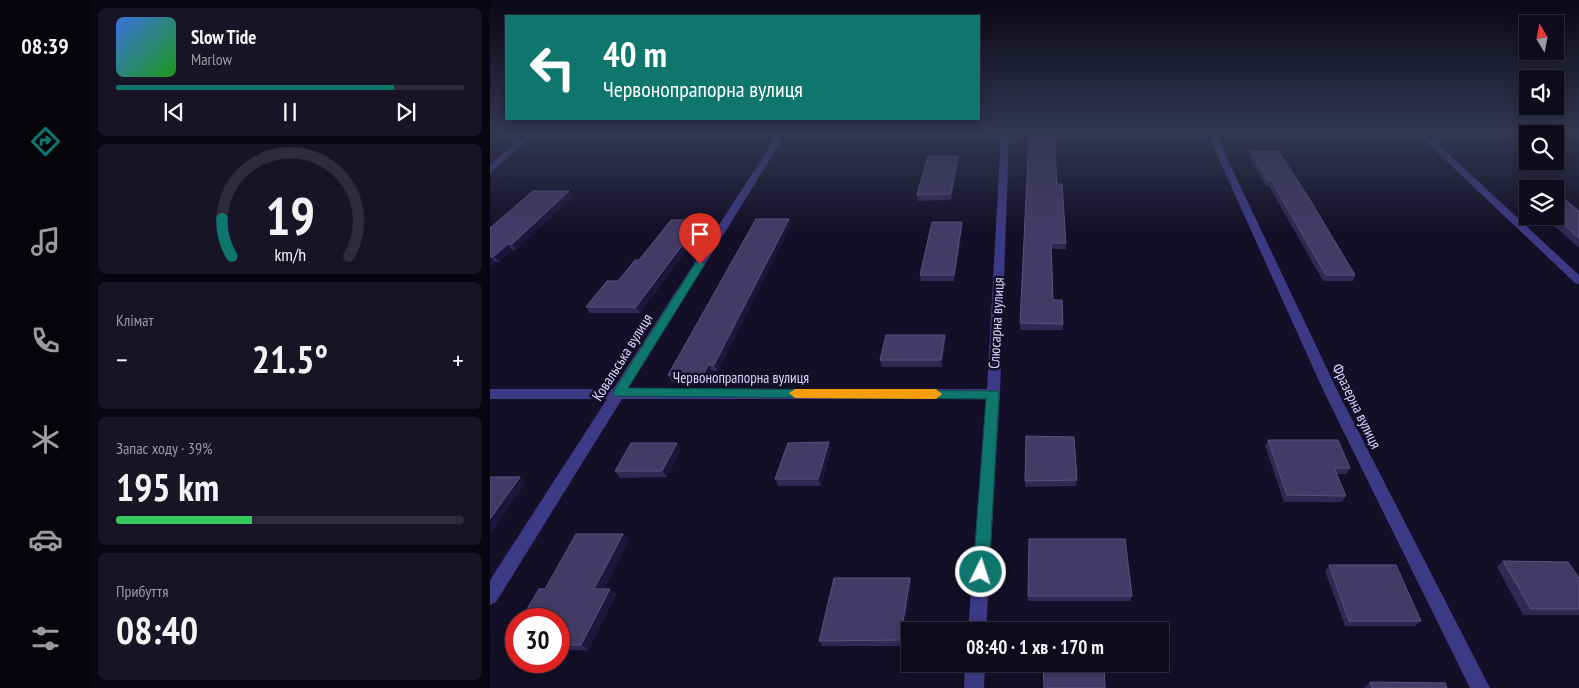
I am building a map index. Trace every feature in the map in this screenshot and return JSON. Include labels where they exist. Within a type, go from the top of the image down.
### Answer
[{"type":"street","name":"Ковальська вулиця","points":[[490,596],[761,167]]},
{"type":"street","name":"Слюсарна вулиця","points":[[979,622],[993,394],[1004,167]]},
{"type":"street","name":"Фразерна вулиця","points":[[1227,167],[1331,392],[1480,688]]},
{"type":"street","points":[[1457,167],[1579,281]]},
{"type":"street","name":"Червонопрапорна вулиця","points":[[490,394],[993,394]]},
{"type":"street","points":[[974,688],[975,672]]},
{"type":"building","points":[[925,167],[956,167],[951,194],[917,195]]},
{"type":"building","points":[[1027,167],[1056,167],[1057,184],[1062,184],[1066,243],[1051,243],[1053,300],[1062,300],[1063,324],[1020,323]]},
{"type":"building","points":[[1260,167],[1289,167],[1355,275],[1326,275],[1271,180],[1268,180]]},
{"type":"building","points":[[533,191],[569,191],[512,244],[508,244],[494,256],[490,257],[490,228]]},
{"type":"building","points":[[1564,199],[1579,211],[1579,238],[1564,225]]},
{"type":"building","points":[[756,219],[789,219],[714,365],[708,365],[703,375],[668,375]]},
{"type":"building","points":[[671,220],[701,220],[636,307],[586,307],[607,281],[618,281],[635,260],[639,260]]},
{"type":"building","points":[[932,222],[962,222],[954,275],[920,275]]},
{"type":"building","points":[[886,335],[945,335],[941,360],[880,360]]},
{"type":"building","points":[[1026,436],[1074,437],[1077,480],[1025,481]]},
{"type":"building","points":[[1268,440],[1338,440],[1350,468],[1334,468],[1346,496],[1287,495]]},
{"type":"building","points":[[829,442],[818,479],[775,479],[788,443]]},
{"type":"building","points":[[631,443],[677,443],[662,471],[615,471]]},
{"type":"building","points":[[490,477],[520,477],[490,519]]},
{"type":"building","points":[[576,534],[623,534],[594,589],[610,589],[581,645],[570,645],[570,608],[528,608],[539,589],[545,589]]},
{"type":"building","points":[[1029,539],[1125,539],[1132,596],[1028,596]]},
{"type":"building","points":[[1503,561],[1568,562],[1579,578],[1579,609],[1531,609]]},
{"type":"building","points":[[1329,565],[1396,565],[1421,621],[1349,621]]},
{"type":"building","points":[[834,578],[910,578],[903,622],[901,622],[900,640],[819,641]]},
{"type":"building","points":[[1043,672],[1104,672],[1105,688],[1044,688]]},
{"type":"building","points":[[1370,682],[1445,683],[1447,688],[1372,688]]},
{"type":"slow traffic","points":[[795,393],[936,394]]},
{"type":"route","points":[[700,264],[619,393],[993,394],[981,572]]}]
